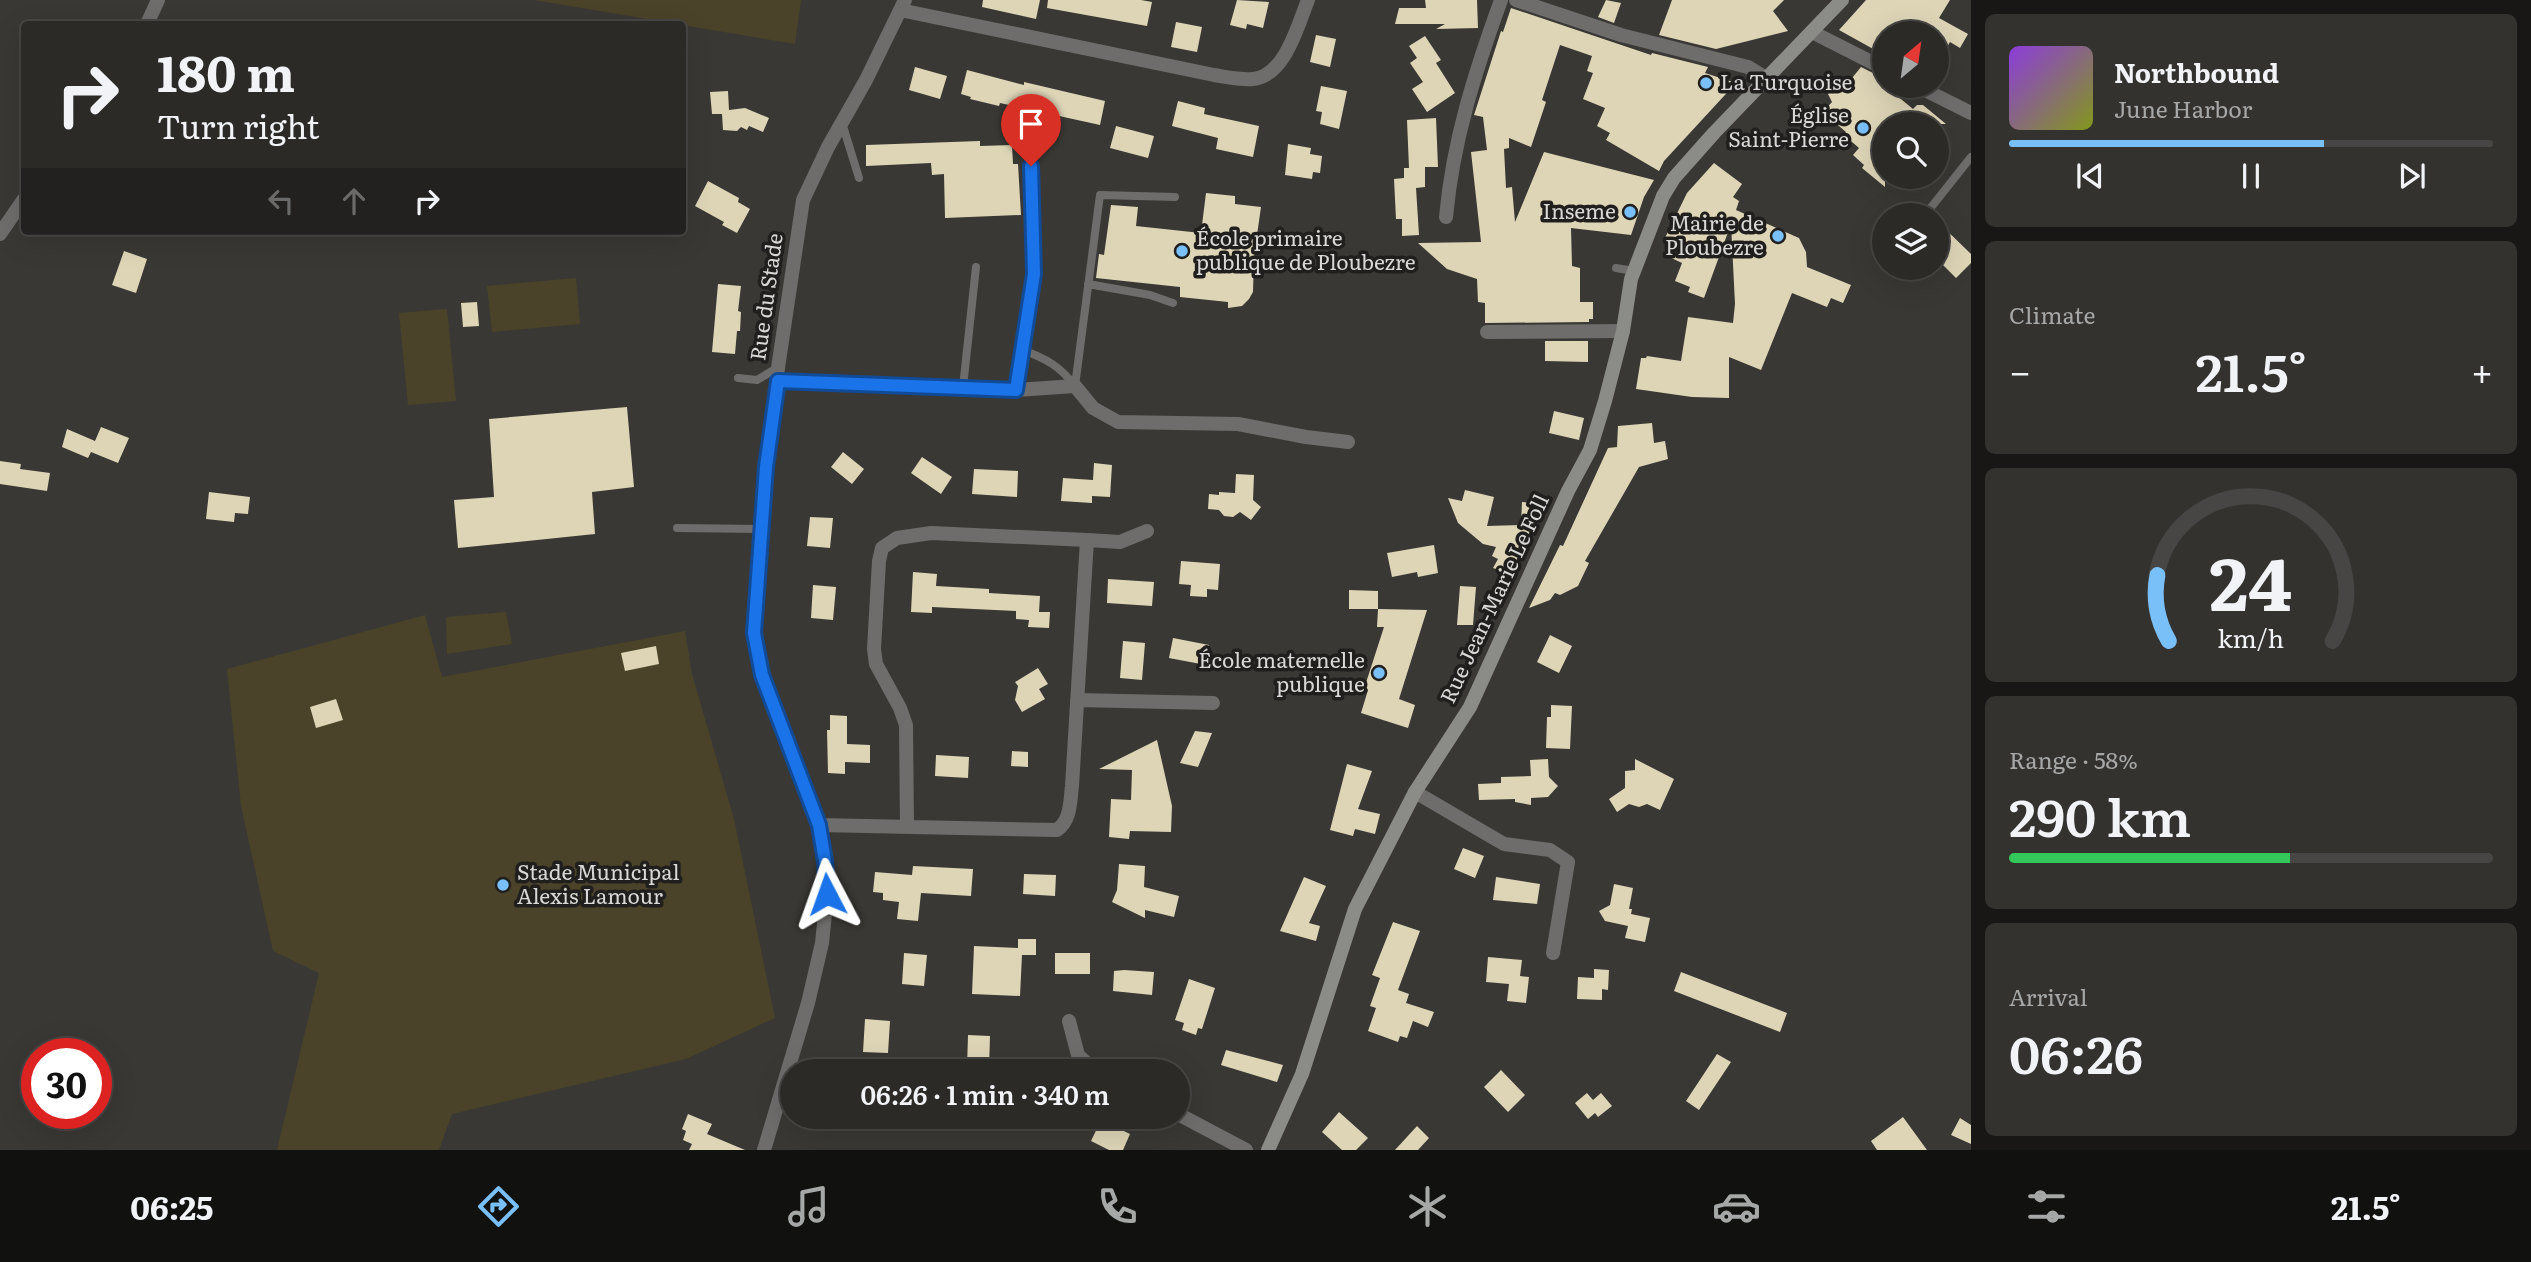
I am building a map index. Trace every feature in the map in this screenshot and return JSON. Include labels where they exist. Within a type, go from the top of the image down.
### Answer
[{"type":"main road","name":"Rue Jean-Marie Le Foll","points":[[1268,1150],[1302,1074],[1354,909],[1415,793],[1470,708],[1568,491],[1590,450],[1623,331],[1634,271],[1663,196],[1674,178],[1842,0]]},
{"type":"street","points":[[148,21],[158,0]]},
{"type":"street","points":[[903,5],[1214,75],[1256,79],[1271,73],[1282,58],[1293,40],[1308,0]]},
{"type":"street","points":[[1446,217],[1450,172],[1461,125],[1478,63],[1501,0]]},
{"type":"street","points":[[1516,0],[1621,35],[1748,67],[1766,78]]},
{"type":"street","name":"Rue du Stade","points":[[764,1150],[808,1003],[822,943],[827,894],[819,825],[762,675],[754,633],[761,529],[778,374],[803,200],[903,5]]},
{"type":"street","points":[[1812,32],[1872,62]]},
{"type":"street","points":[[1941,98],[1971,113]]},
{"type":"street","points":[[0,234],[21,204]]},
{"type":"street","points":[[1494,335],[1623,331]]},
{"type":"street","points":[[778,374],[1016,390],[1075,386],[1093,408],[1118,422],[1238,424],[1348,442]]},
{"type":"street","points":[[906,827],[906,725],[900,708],[876,664],[874,649],[882,548],[897,538],[931,533],[1120,542],[1147,531]]},
{"type":"street","points":[[819,825],[1058,830],[1064,825],[1069,811],[1087,540]]},
{"type":"street","points":[[1077,699],[1213,703]]},
{"type":"street","points":[[1415,793],[1504,844],[1550,850],[1568,862],[1553,953]]},
{"type":"street","points":[[1069,1021],[1078,1055],[1082,1059]]},
{"type":"street","points":[[1190,1120],[1245,1150]]},
{"type":"lane","points":[[842,123],[859,178]]},
{"type":"lane","points":[[1934,203],[1971,157]]},
{"type":"lane","points":[[1016,390],[1034,274],[1031,166]]},
{"type":"lane","points":[[1075,386],[1100,195],[1175,197]]},
{"type":"lane","points":[[963,387],[976,267]]},
{"type":"lane","points":[[1616,268],[1634,271]]},
{"type":"lane","points":[[1088,284],[1150,295],[1173,303]]},
{"type":"lane","points":[[1022,350],[1045,358],[1063,370],[1075,386]]},
{"type":"lane","points":[[738,378],[757,380],[778,374]]},
{"type":"lane","points":[[677,528],[761,529]]},
{"type":"shaded area","points":[[534,0],[801,0],[795,44],[686,26],[686,21],[659,21]]},
{"type":"shaded area","points":[[576,278],[580,324],[492,332],[487,286]]},
{"type":"shaded area","points":[[447,309],[456,401],[408,405],[399,313]]},
{"type":"shaded area","points":[[506,612],[512,644],[447,654],[446,617]]},
{"type":"shaded area","name":"Stade Municipal Alexis Lamour","points":[[425,615],[442,677],[685,631],[692,674],[734,819],[775,1018],[686,1059],[452,1114],[439,1150],[277,1150],[319,973],[273,951],[241,806],[227,669]]},
{"type":"building","points":[[983,0],[1040,0],[1036,19],[982,7]]},
{"type":"building","points":[[1048,0],[1152,2],[1147,26],[1047,8]]},
{"type":"building","points":[[1237,0],[1269,2],[1263,28],[1247,24],[1246,29],[1230,25]]},
{"type":"building","points":[[1425,0],[1477,0],[1478,28],[1436,29],[1445,24],[1395,24],[1399,8],[1426,8]]},
{"type":"building","points":[[1606,0],[1621,3],[1614,23],[1598,17]]},
{"type":"building","points":[[1672,0],[1784,0],[1773,11],[1788,31],[1716,49],[1659,35]]},
{"type":"building","points":[[1866,0],[1950,0],[1939,18],[1944,21],[1872,21],[1872,48],[1839,30]]},
{"type":"building","points":[[1511,8],[1651,55],[1652,53],[1708,67],[1705,73],[1736,83],[1664,161],[1659,171],[1606,140],[1610,133],[1597,126],[1605,108],[1583,99],[1593,73],[1587,71],[1592,56],[1560,45],[1542,100],[1546,102],[1531,147],[1509,138],[1509,148],[1504,149],[1506,188],[1512,187],[1515,222],[1544,152],[1654,180],[1644,197],[1631,235],[1571,228],[1572,266],[1580,268],[1580,302],[1593,302],[1593,319],[1589,319],[1589,322],[1485,323],[1485,303],[1478,302],[1477,279],[1447,269],[1418,243],[1481,242],[1471,152],[1487,150],[1483,117],[1474,115]]},
{"type":"building","points":[[1176,22],[1202,27],[1197,52],[1171,47]]},
{"type":"building","points":[[1950,24],[1968,34],[1960,48],[1950,42]]},
{"type":"building","points":[[1316,35],[1336,39],[1330,67],[1310,62]]},
{"type":"building","points":[[1425,36],[1441,60],[1436,63],[1455,93],[1427,112],[1412,89],[1423,82],[1410,63],[1417,58],[1409,46]]},
{"type":"building","points":[[915,67],[947,76],[940,99],[909,90]]},
{"type":"building","name":"Église Saint-Pierre","points":[[1861,67],[1872,72],[1872,98],[1900,98],[1913,109],[1917,105],[1923,105],[1931,112],[1872,112],[1872,176],[1853,155],[1859,148],[1844,135],[1846,132],[1823,112],[1832,102],[1828,94],[1842,78],[1848,83]]},
{"type":"building","points":[[967,70],[1024,85],[1024,82],[1105,101],[1100,125],[970,99],[971,97],[961,94]]},
{"type":"building","points":[[1321,86],[1347,91],[1339,129],[1320,124],[1322,112],[1316,111]]},
{"type":"building","points":[[728,91],[729,110],[745,108],[769,118],[763,132],[749,126],[747,130],[741,127],[737,131],[723,130],[722,114],[712,114],[710,92]]},
{"type":"building","points":[[1178,101],[1205,108],[1204,114],[1259,126],[1253,157],[1216,149],[1218,138],[1172,126]]},
{"type":"building","points":[[1436,118],[1438,167],[1425,167],[1425,187],[1416,188],[1419,235],[1402,236],[1402,219],[1396,219],[1394,179],[1404,178],[1404,168],[1409,168],[1407,120]]},
{"type":"building","points":[[1116,126],[1154,136],[1148,158],[1110,148]]},
{"type":"building","points":[[980,141],[980,146],[1012,145],[1013,164],[1018,164],[1021,215],[945,218],[944,174],[932,175],[931,163],[866,166],[866,145]]},
{"type":"building","points":[[1288,144],[1311,148],[1310,154],[1322,156],[1320,173],[1313,172],[1312,179],[1285,175]]},
{"type":"building","points":[[1714,163],[1742,184],[1733,197],[1739,201],[1736,210],[1799,238],[1806,252],[1807,267],[1851,285],[1843,303],[1831,298],[1827,307],[1792,293],[1761,370],[1729,357],[1729,398],[1692,397],[1636,389],[1641,358],[1647,356],[1681,361],[1688,317],[1733,323],[1735,304],[1731,224],[1704,298],[1688,292],[1690,287],[1675,281],[1682,263],[1663,254],[1671,240],[1665,238],[1687,193]]},
{"type":"building","points":[[708,181],[739,198],[738,202],[750,209],[737,233],[722,225],[724,222],[695,206]]},
{"type":"building","name":"École primaire publique de Ploubezre","points":[[1206,193],[1235,196],[1235,204],[1261,207],[1254,256],[1253,292],[1242,306],[1228,308],[1228,302],[1180,297],[1180,287],[1096,278],[1099,254],[1104,255],[1111,205],[1138,207],[1136,226],[1201,233]]},
{"type":"building","points":[[1949,233],[1971,254],[1971,263],[1956,278],[1949,271]]},
{"type":"building","points":[[124,251],[147,259],[136,293],[112,285]]},
{"type":"building","points":[[718,284],[741,286],[738,311],[741,312],[740,331],[737,331],[735,354],[712,352]]},
{"type":"building","points":[[477,302],[479,326],[463,327],[461,303]]},
{"type":"building","points":[[1545,341],[1588,341],[1588,362],[1545,361]]},
{"type":"building","points":[[627,407],[634,487],[592,492],[595,534],[458,548],[454,500],[494,497],[489,419]]},
{"type":"building","points":[[1554,411],[1584,418],[1579,440],[1549,433]]},
{"type":"building","points":[[1652,423],[1654,443],[1665,441],[1668,459],[1639,467],[1585,561],[1589,563],[1578,586],[1560,595],[1555,593],[1550,600],[1529,608],[1560,545],[1563,546],[1608,448],[1617,447],[1618,426]]},
{"type":"building","points":[[101,427],[129,438],[118,463],[91,452],[88,458],[62,447],[67,429],[95,441]]},
{"type":"building","points":[[843,452],[864,469],[852,484],[831,467]]},
{"type":"building","points":[[922,457],[952,477],[941,494],[911,473]]},
{"type":"building","points":[[0,461],[21,464],[20,469],[50,473],[47,491],[0,484]]},
{"type":"building","points":[[1094,463],[1112,465],[1110,497],[1092,496],[1092,503],[1061,501],[1063,478],[1093,480]]},
{"type":"building","points":[[974,469],[1018,471],[1017,497],[972,494]]},
{"type":"building","points":[[1236,474],[1254,475],[1253,500],[1261,507],[1251,520],[1240,512],[1233,517],[1224,516],[1219,510],[1208,509],[1209,494],[1235,493]]},
{"type":"building","points":[[1465,490],[1494,497],[1487,526],[1521,525],[1522,502],[1546,504],[1510,574],[1493,568],[1498,559],[1492,556],[1496,547],[1483,544],[1458,523],[1448,498],[1462,501]]},
{"type":"building","points":[[209,492],[250,497],[248,514],[235,513],[234,522],[206,519]]},
{"type":"building","points":[[810,517],[833,518],[830,548],[807,546]]},
{"type":"building","points":[[1434,545],[1438,573],[1418,577],[1417,572],[1392,577],[1387,553]]},
{"type":"building","points":[[1181,561],[1220,564],[1218,590],[1207,589],[1207,597],[1190,596],[1191,585],[1179,584]]},
{"type":"building","points":[[913,572],[937,574],[936,586],[1040,596],[1039,612],[1050,612],[1049,628],[1028,627],[1029,620],[1016,619],[1016,611],[932,607],[932,613],[911,612]]},
{"type":"building","points":[[1108,579],[1154,582],[1152,606],[1107,603]]},
{"type":"building","points":[[813,585],[836,587],[833,620],[811,618]]},
{"type":"building","points":[[1460,586],[1476,587],[1473,625],[1457,625]]},
{"type":"building","points":[[1349,590],[1378,591],[1378,609],[1349,609]]},
{"type":"building","points":[[1378,609],[1427,610],[1399,699],[1415,705],[1408,728],[1361,713],[1368,690],[1364,689],[1384,627],[1377,627]]},
{"type":"building","points":[[1550,635],[1572,646],[1559,673],[1537,662]]},
{"type":"building","points":[[1173,638],[1209,645],[1206,665],[1169,658]]},
{"type":"building","points":[[1123,641],[1145,643],[1142,680],[1120,678]]},
{"type":"building","points":[[656,646],[659,664],[625,671],[621,653]]},
{"type":"building","points":[[1038,668],[1048,684],[1039,689],[1045,699],[1022,712],[1015,700],[1018,686],[1015,682]]},
{"type":"building","points":[[336,699],[343,720],[316,728],[310,707]]},
{"type":"building","points":[[1551,705],[1572,706],[1570,749],[1546,748],[1547,717],[1551,717]]},
{"type":"building","points":[[830,715],[847,716],[847,744],[870,745],[870,763],[845,762],[845,774],[828,773],[827,730],[830,730]]},
{"type":"building","points":[[1195,731],[1212,733],[1198,767],[1180,763]]},
{"type":"building","points":[[1157,740],[1172,806],[1171,832],[1130,831],[1129,839],[1109,837],[1111,799],[1131,800],[1132,770],[1099,769]]},
{"type":"building","points":[[1012,751],[1028,752],[1028,767],[1011,766]]},
{"type":"building","points":[[936,755],[969,757],[968,778],[935,776]]},
{"type":"building","points":[[1548,759],[1549,777],[1558,786],[1548,797],[1531,798],[1531,805],[1515,802],[1515,799],[1479,800],[1478,784],[1501,783],[1501,777],[1531,776],[1530,760]]},
{"type":"building","points":[[1635,759],[1674,779],[1660,810],[1647,804],[1639,807],[1629,804],[1617,812],[1609,799],[1625,788],[1625,771],[1635,770]]},
{"type":"building","points":[[1347,764],[1372,771],[1358,809],[1380,814],[1375,834],[1355,829],[1353,836],[1330,830]]},
{"type":"building","points":[[1463,848],[1484,856],[1475,878],[1454,869]]},
{"type":"building","points":[[1119,864],[1145,866],[1144,887],[1179,896],[1174,917],[1145,910],[1145,918],[1112,902],[1117,890]]},
{"type":"building","points":[[913,866],[973,869],[971,896],[921,893],[918,921],[897,919],[899,902],[883,900],[883,893],[873,892],[875,872],[912,875]]},
{"type":"building","points":[[1024,874],[1056,875],[1055,896],[1023,894]]},
{"type":"building","points":[[1304,877],[1326,886],[1309,923],[1320,926],[1316,941],[1280,931]]},
{"type":"building","points":[[1496,877],[1540,884],[1537,904],[1493,900]]},
{"type":"building","points":[[1614,884],[1633,888],[1629,909],[1632,909],[1631,914],[1650,918],[1645,942],[1625,938],[1628,926],[1605,921],[1599,911],[1610,905]]},
{"type":"building","points":[[1393,922],[1420,931],[1398,990],[1409,994],[1406,1003],[1434,1012],[1428,1027],[1413,1021],[1407,1038],[1400,1036],[1398,1042],[1368,1031],[1376,1008],[1370,1006],[1380,978],[1372,975]]},
{"type":"building","points":[[1018,939],[1036,939],[1036,955],[1022,955],[1020,996],[972,994],[974,946],[1018,948]]},
{"type":"building","points":[[904,953],[927,955],[924,986],[902,984]]},
{"type":"building","points":[[1055,953],[1090,953],[1090,974],[1055,974]]},
{"type":"building","points":[[1488,957],[1522,960],[1520,976],[1529,977],[1526,1003],[1507,1001],[1509,984],[1486,982]]},
{"type":"building","points":[[1594,969],[1609,970],[1608,990],[1602,989],[1602,1000],[1577,999],[1578,977],[1594,978]]},
{"type":"building","points":[[1114,971],[1154,972],[1152,995],[1113,991]]},
{"type":"building","points":[[1681,972],[1787,1013],[1780,1032],[1674,991]]},
{"type":"building","points":[[1189,979],[1215,988],[1202,1029],[1198,1028],[1196,1035],[1182,1030],[1184,1023],[1175,1020]]},
{"type":"building","points":[[865,1019],[890,1021],[888,1053],[863,1052]]},
{"type":"building","points":[[968,1035],[990,1036],[989,1059],[967,1059]]},
{"type":"building","points":[[1226,1050],[1283,1065],[1277,1082],[1221,1065]]},
{"type":"building","points":[[1717,1054],[1731,1062],[1699,1110],[1686,1101]]},
{"type":"building","points":[[1501,1070],[1525,1095],[1508,1112],[1484,1087]]},
{"type":"building","points":[[1587,1093],[1593,1100],[1601,1093],[1612,1106],[1598,1117],[1595,1113],[1588,1119],[1575,1103]]},
{"type":"building","points":[[1339,1112],[1368,1138],[1356,1150],[1342,1150],[1322,1132]]},
{"type":"building","points":[[688,1114],[712,1124],[707,1134],[745,1150],[689,1150],[692,1144],[683,1140],[686,1131],[682,1129]]},
{"type":"building","points":[[1903,1117],[1927,1150],[1877,1150],[1871,1141]]},
{"type":"building","points":[[1960,1118],[1971,1125],[1971,1144],[1951,1135]]},
{"type":"building","points":[[1417,1126],[1429,1138],[1418,1150],[1395,1150]]},
{"type":"building","points":[[1097,1129],[1120,1129],[1130,1134],[1123,1150],[1109,1150],[1091,1141]]},
{"type":"place","name":"La Turquoise","points":[[1706,83]]},
{"type":"place","name":"Église Saint-Pierre","points":[[1863,128]]},
{"type":"place","name":"Inseme","points":[[1630,212]]},
{"type":"place","name":"Mairie de Ploubezre","points":[[1778,236]]},
{"type":"place","name":"École primaire publique de Ploubezre","points":[[1182,251]]},
{"type":"place","name":"École maternelle publique","points":[[1379,673]]},
{"type":"place","name":"Stade Municipal Alexis Lamour","points":[[503,885]]},
{"type":"route","points":[[827,894],[819,825],[762,675],[754,633],[766,467],[778,381],[1016,390],[1034,274],[1031,166]]}]
